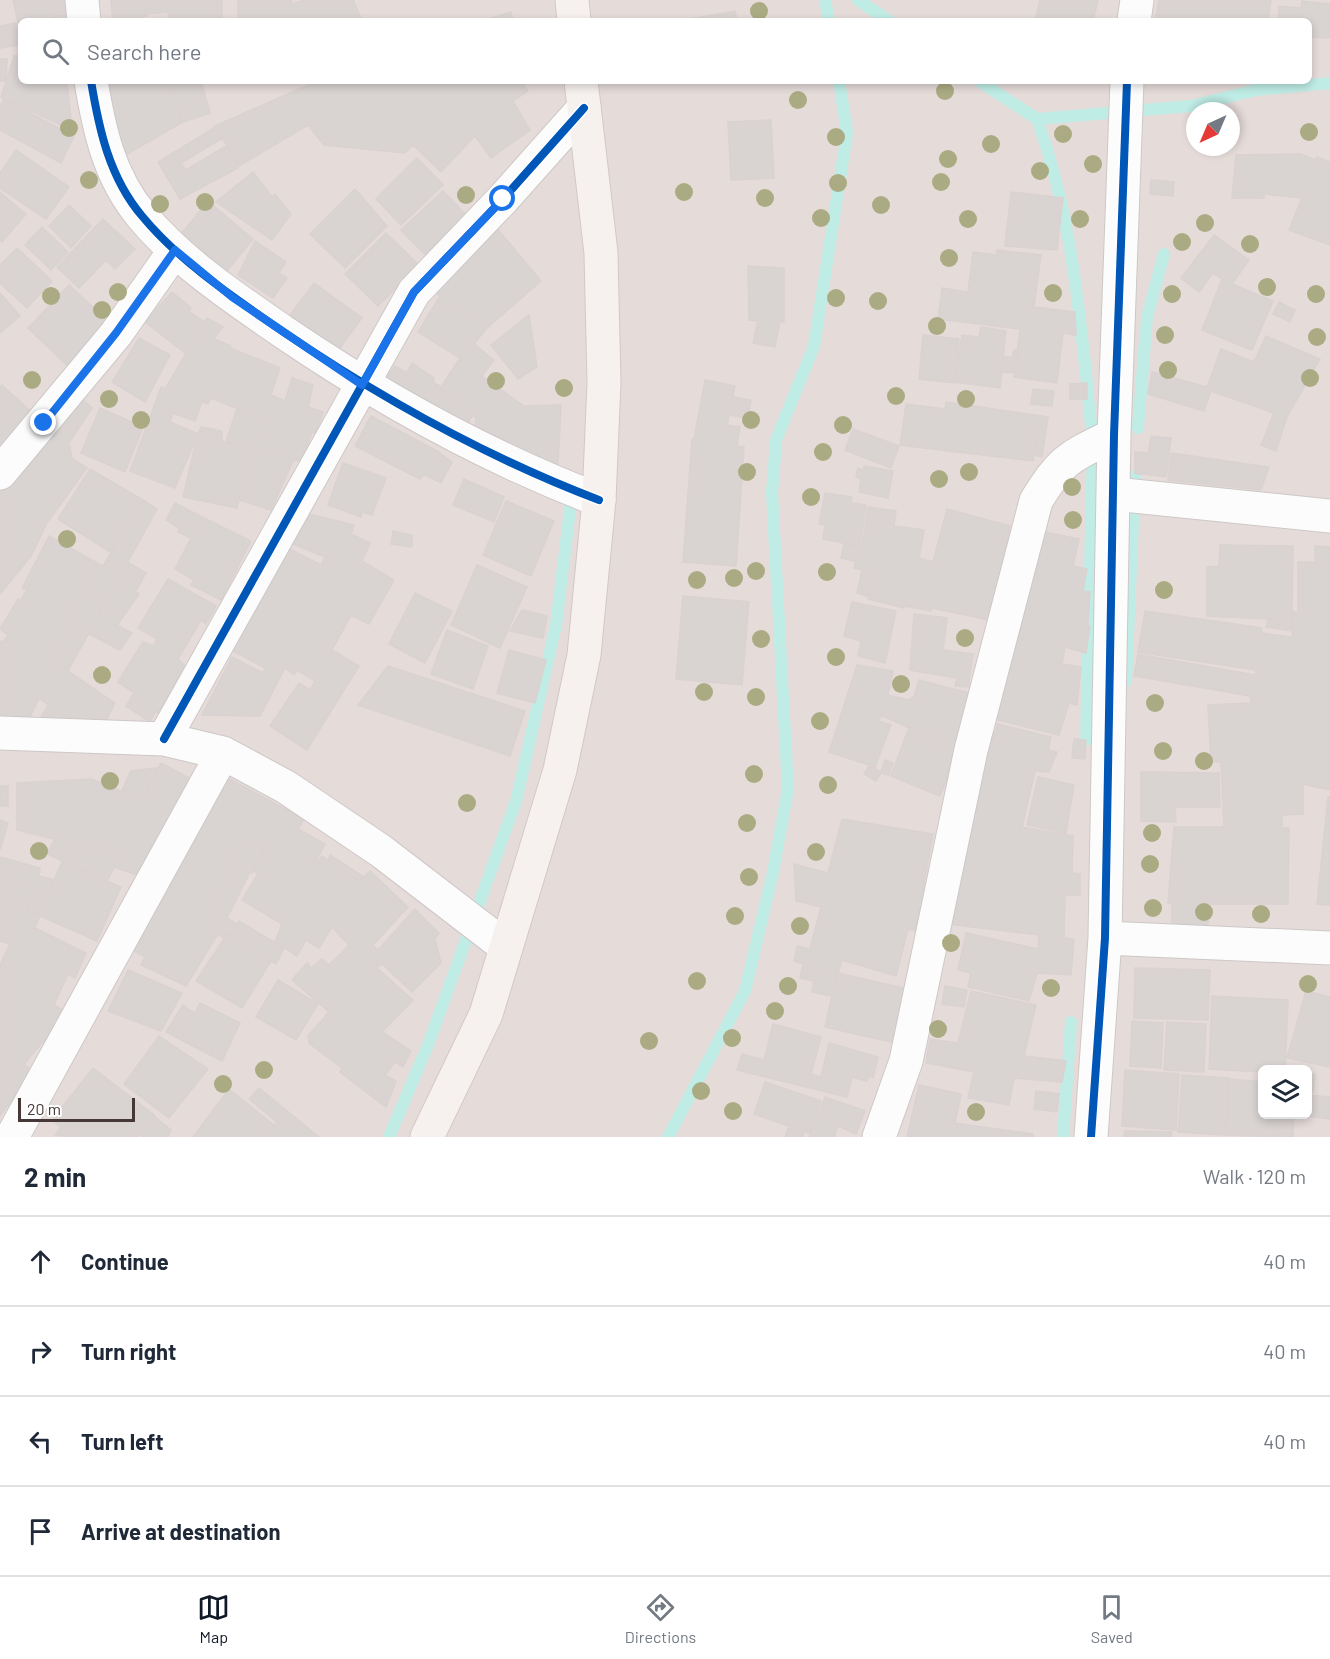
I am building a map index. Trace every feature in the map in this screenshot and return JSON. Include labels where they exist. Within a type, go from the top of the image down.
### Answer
[{"type":"main road","points":[[572,0],[574,18]]},
{"type":"main road","points":[[428,1137],[486,1014],[562,759],[584,655],[599,500],[604,383],[601,253],[582,94]]},
{"type":"street","points":[[82,0],[84,18]]},
{"type":"street","points":[[1134,18],[1137,0]]},
{"type":"street","points":[[92,84],[99,129],[115,174],[141,215],[175,250],[232,297],[362,385],[431,425],[547,480],[599,500]]},
{"type":"street","points":[[1091,1137],[1105,938],[1114,435],[1122,148],[1127,84]]},
{"type":"street","points":[[164,739],[414,292],[503,199],[582,94]]},
{"type":"street","points":[[0,473],[116,333],[175,250]]},
{"type":"street","points":[[879,1137],[906,1061],[971,750],[1036,501],[1051,476],[1070,456],[1114,435]]},
{"type":"street","points":[[1114,494],[1330,516]]},
{"type":"street","points":[[0,733],[164,739],[223,753],[286,787],[381,851],[506,947]]},
{"type":"street","points":[[12,1137],[223,753]]},
{"type":"street","points":[[1105,938],[1330,948]]},
{"type":"shaded area","points":[[0,0],[1330,0],[1330,1137],[0,1137]]},
{"type":"building","points":[[13,0],[67,0],[70,11],[37,18],[18,18],[18,22]]},
{"type":"building","points":[[111,0],[144,0],[147,16],[113,18]]},
{"type":"building","points":[[144,0],[222,0],[222,18],[169,18],[168,12],[146,14]]},
{"type":"building","points":[[238,0],[291,0],[292,4],[305,0],[353,0],[361,18],[238,18]]},
{"type":"building","points":[[1040,0],[1098,0],[1094,18],[1036,18]]},
{"type":"building","points":[[1159,0],[1271,0],[1268,18],[1156,18]]},
{"type":"building","points":[[1302,1],[1330,4],[1330,38],[1312,37],[1312,18],[1278,18],[1279,6],[1301,8]]},
{"type":"building","points":[[735,11],[736,18],[696,18]]},
{"type":"building","points":[[511,12],[512,18],[492,18]]},
{"type":"building","points":[[65,14],[66,18],[47,18]]},
{"type":"building","points":[[16,23],[18,45],[0,48],[0,26]]},
{"type":"building","points":[[18,55],[18,84],[67,84],[72,130],[1,97],[14,56]]},
{"type":"building","points":[[0,59],[7,59],[6,81],[0,81]]},
{"type":"building","points":[[107,84],[173,84],[176,103],[183,122],[120,158]]},
{"type":"building","points":[[173,84],[202,84],[210,113],[183,122],[176,103]]},
{"type":"building","points":[[310,84],[524,84],[528,91],[513,101],[530,130],[491,158],[475,136],[441,172],[413,145],[405,153],[324,145],[308,125],[239,166],[215,126]]},
{"type":"building","points":[[4,99],[74,136],[61,163],[0,130],[0,107]]},
{"type":"building","points":[[771,120],[774,178],[731,180],[728,122]]},
{"type":"building","points":[[214,128],[221,139],[181,163],[186,170],[226,146],[238,168],[180,199],[158,162]]},
{"type":"building","points":[[16,150],[69,187],[46,219],[0,188],[0,173]]},
{"type":"building","points":[[1300,154],[1315,160],[1317,157],[1330,162],[1330,245],[1289,230],[1302,198],[1264,194],[1264,198],[1232,198],[1236,156]]},
{"type":"building","points":[[417,158],[443,185],[401,225],[376,199]]},
{"type":"building","points":[[253,172],[272,197],[275,194],[291,214],[272,240],[216,202]]},
{"type":"building","points":[[1151,180],[1174,182],[1173,196],[1150,194]]},
{"type":"building","points":[[355,189],[387,226],[345,268],[310,234]]},
{"type":"building","points":[[443,191],[466,215],[451,229],[459,236],[432,262],[401,230]]},
{"type":"building","points":[[0,192],[26,214],[2,242],[0,240]]},
{"type":"building","points":[[1011,192],[1063,198],[1057,250],[1005,246]]},
{"type":"building","points":[[208,201],[253,239],[222,277],[177,239]]},
{"type":"building","points":[[69,205],[91,226],[71,248],[49,226]]},
{"type":"building","points":[[103,219],[135,249],[115,269],[106,260],[79,288],[57,267]]},
{"type":"building","points":[[495,226],[541,281],[487,328],[433,291]]},
{"type":"building","points":[[42,227],[68,252],[51,270],[25,245]]},
{"type":"building","points":[[386,233],[419,265],[378,306],[345,274]]},
{"type":"building","points":[[1214,235],[1249,260],[1232,284],[1273,301],[1252,350],[1202,330],[1222,279],[1213,273],[1199,292],[1181,278]]},
{"type":"building","points":[[255,241],[286,262],[279,273],[287,278],[273,298],[238,275]]},
{"type":"building","points":[[17,248],[52,281],[27,308],[0,283],[0,265]]},
{"type":"building","points":[[997,250],[1041,255],[1034,307],[1075,312],[1076,335],[1063,333],[1057,383],[1014,377],[1020,329],[938,319],[942,288],[968,292],[973,252],[997,255]]},
{"type":"building","points":[[748,266],[784,268],[784,322],[780,322],[775,347],[753,343],[758,321],[749,320]]},
{"type":"building","points":[[314,283],[362,318],[332,359],[284,323]]},
{"type":"building","points":[[69,285],[116,329],[75,373],[28,328]]},
{"type":"building","points":[[172,292],[191,308],[189,312],[205,322],[207,318],[223,327],[214,338],[199,332],[185,353],[145,322]]},
{"type":"building","points":[[0,293],[20,316],[0,333]]},
{"type":"building","points":[[440,296],[487,328],[474,344],[494,360],[482,376],[524,406],[561,405],[558,464],[503,450],[474,438],[476,418],[442,391],[441,387],[460,358],[418,332]]},
{"type":"building","points":[[1279,302],[1295,310],[1290,322],[1273,314]]},
{"type":"building","points":[[529,315],[537,367],[518,379],[491,345]]},
{"type":"building","points":[[981,327],[1006,331],[1000,388],[955,382],[962,335],[979,337]]},
{"type":"building","points":[[199,332],[231,346],[230,348],[280,368],[271,395],[285,401],[292,378],[313,385],[308,407],[323,412],[316,433],[312,432],[302,462],[272,451],[271,455],[251,449],[237,508],[183,497],[197,437],[254,447],[263,419],[211,398],[208,404],[202,402],[195,421],[173,413],[170,422],[198,434],[175,488],[130,471],[161,387],[165,389]]},
{"type":"building","points":[[923,335],[959,339],[955,383],[919,379]]},
{"type":"building","points":[[1266,336],[1320,359],[1287,417],[1276,451],[1261,445],[1274,413],[1211,391],[1204,411],[1148,394],[1152,372],[1207,387],[1221,349],[1254,362]]},
{"type":"building","points":[[139,338],[170,355],[145,402],[112,382]]},
{"type":"building","points":[[1014,350],[1017,351],[1015,373],[1002,372],[1004,356],[1012,358]]},
{"type":"building","points":[[412,363],[434,378],[433,382],[441,387],[442,391],[473,414],[462,434],[396,392]]},
{"type":"building","points":[[395,366],[407,373],[397,389],[384,380]]},
{"type":"building","points":[[705,380],[735,386],[727,425],[740,427],[737,446],[744,447],[736,566],[683,562],[692,439],[694,439]]},
{"type":"building","points":[[1087,383],[1087,399],[1070,399],[1070,384]]},
{"type":"building","points":[[2,385],[39,419],[0,462],[0,387]]},
{"type":"building","points":[[1033,389],[1054,391],[1052,406],[1031,404]]},
{"type":"building","points":[[78,396],[92,408],[69,443],[72,458],[87,468],[47,523],[31,556],[0,594],[0,493]]},
{"type":"building","points":[[733,397],[751,400],[748,418],[729,415]]},
{"type":"building","points":[[946,402],[1041,416],[1033,461],[900,445],[906,404],[945,409]]},
{"type":"building","points":[[100,408],[143,427],[125,472],[81,453]]},
{"type":"building","points":[[237,408],[263,419],[254,447],[226,442]]},
{"type":"building","points":[[371,416],[437,451],[452,462],[441,483],[424,474],[420,479],[355,446]]},
{"type":"building","points":[[1041,416],[1048,417],[1042,457],[1034,455]]},
{"type":"building","points":[[201,427],[222,431],[222,441],[197,437]]},
{"type":"building","points":[[853,429],[899,446],[891,468],[845,450]]},
{"type":"building","points":[[1151,436],[1171,438],[1166,477],[1145,474]]},
{"type":"building","points":[[251,449],[271,455],[272,451],[294,459],[271,510],[239,500]]},
{"type":"building","points":[[1135,452],[1148,453],[1145,474],[1135,474]]},
{"type":"building","points":[[1171,453],[1269,467],[1261,490],[1168,480]]},
{"type":"building","points":[[343,463],[386,478],[372,515],[362,512],[361,517],[328,505]]},
{"type":"building","points":[[864,466],[893,471],[888,498],[859,492],[861,479],[856,477],[858,468],[863,470]]},
{"type":"building","points":[[90,469],[143,500],[110,552],[58,519]]},
{"type":"building","points":[[464,479],[504,497],[494,522],[453,505]]},
{"type":"building","points":[[825,493],[852,497],[851,503],[866,505],[860,546],[862,546],[868,507],[896,511],[894,526],[924,530],[919,558],[933,562],[947,509],[1010,526],[989,620],[932,608],[931,611],[904,606],[904,608],[868,599],[873,573],[854,568],[858,546],[823,539],[825,525],[819,524]]},
{"type":"building","points":[[143,500],[157,509],[69,669],[52,662],[77,614],[73,612],[99,564],[103,566]]},
{"type":"building","points":[[506,501],[554,521],[531,576],[483,555]]},
{"type":"building","points":[[175,503],[202,517],[191,538],[178,532],[179,528],[166,520]]},
{"type":"building","points":[[297,511],[354,525],[351,534],[370,543],[362,561],[394,580],[369,624],[351,615],[332,650],[359,666],[307,750],[270,726],[299,683],[310,690],[315,681],[297,670],[294,675],[285,668],[260,716],[202,715],[232,657],[263,673],[265,668],[227,648],[280,544],[321,565],[325,557],[284,540]]},
{"type":"building","points":[[202,517],[251,541],[221,600],[191,585],[194,580],[175,569]]},
{"type":"building","points":[[1036,530],[1079,539],[1073,566],[1087,569],[1083,591],[1090,592],[1088,626],[1090,626],[1086,653],[1065,647],[1062,664],[1081,667],[1077,705],[1069,703],[1059,735],[994,719]]},
{"type":"building","points":[[393,531],[412,535],[412,547],[391,544]]},
{"type":"building","points":[[49,536],[99,564],[73,612],[77,614],[52,662],[69,669],[68,671],[115,703],[104,725],[40,719],[48,705],[39,698],[27,724],[0,722],[0,641],[3,642],[8,635],[0,629],[18,599],[20,601],[27,590],[22,588]]},
{"type":"building","points":[[844,543],[858,546],[855,561],[841,558]]},
{"type":"building","points":[[1220,545],[1293,546],[1292,620],[1207,616],[1207,567],[1219,566]]},
{"type":"building","points":[[1315,546],[1330,547],[1330,790],[1303,784],[1303,814],[1282,815],[1282,828],[1289,828],[1288,904],[1208,904],[1208,926],[1172,925],[1172,903],[1168,903],[1174,827],[1224,827],[1221,762],[1211,762],[1208,705],[1251,703],[1250,696],[1134,676],[1138,654],[1255,675],[1256,670],[1138,652],[1145,611],[1262,628],[1261,633],[1292,637],[1294,612],[1298,612],[1298,562],[1315,562]]},
{"type":"building","points":[[127,562],[146,573],[135,592],[139,594],[117,625],[132,633],[120,650],[89,634]]},
{"type":"building","points":[[477,565],[527,587],[500,648],[451,625]]},
{"type":"building","points":[[862,570],[873,573],[869,597],[857,593]]},
{"type":"building","points":[[168,579],[216,606],[206,624],[201,620],[178,659],[186,667],[150,722],[126,706],[134,693],[118,682],[143,642],[153,646],[157,639],[138,628]]},
{"type":"building","points":[[415,593],[452,611],[425,663],[389,644]]},
{"type":"building","points":[[683,596],[749,602],[742,685],[676,679]]},
{"type":"building","points":[[852,602],[896,611],[885,663],[858,656],[861,641],[844,636]]},
{"type":"building","points":[[522,610],[547,616],[543,638],[510,631]]},
{"type":"building","points":[[1293,612],[1292,631],[1266,627],[1268,618],[1292,620]]},
{"type":"building","points":[[914,614],[947,618],[943,650],[973,654],[968,687],[955,686],[957,678],[910,670]]},
{"type":"building","points":[[447,630],[488,646],[473,689],[431,674]]},
{"type":"building","points":[[509,650],[546,660],[535,703],[497,693]]},
{"type":"building","points":[[857,665],[893,671],[888,695],[908,700],[914,697],[919,680],[973,694],[960,742],[907,727],[881,715],[879,721],[891,725],[875,767],[829,752]]},
{"type":"building","points":[[388,666],[525,711],[510,756],[358,705]]},
{"type":"building","points":[[998,724],[1051,737],[1048,750],[1057,752],[1049,772],[1035,771],[1022,827],[1073,836],[1072,873],[1080,874],[1080,895],[1065,895],[1064,938],[1074,939],[1071,975],[1037,973],[1029,1001],[968,987],[971,973],[958,970],[966,933],[1038,949],[1039,935],[948,924],[982,749],[988,752]]},
{"type":"building","points":[[909,727],[960,742],[955,754],[907,733]]},
{"type":"building","points":[[907,733],[957,756],[940,796],[891,776]]},
{"type":"building","points":[[1074,739],[1086,740],[1085,759],[1072,758]]},
{"type":"building","points":[[885,760],[893,763],[889,775],[881,773],[876,781],[864,774],[869,766],[881,772]]},
{"type":"building","points":[[161,763],[193,780],[143,877],[114,867],[121,854],[89,841],[84,853],[65,842],[17,830],[17,783],[92,779],[142,800]]},
{"type":"building","points":[[157,768],[142,800],[122,790],[131,771]]},
{"type":"building","points":[[1141,772],[1219,773],[1220,807],[1175,807],[1176,822],[1141,821]]},
{"type":"building","points":[[224,776],[304,819],[298,829],[325,844],[317,863],[322,856],[359,881],[370,871],[408,907],[373,945],[378,950],[415,909],[439,933],[435,939],[441,963],[412,992],[382,964],[377,968],[413,1000],[382,1032],[411,1051],[403,1067],[395,1062],[385,1075],[396,1081],[386,1107],[340,1072],[342,1068],[309,1043],[308,1036],[329,1012],[292,980],[307,963],[311,968],[322,959],[329,965],[349,945],[332,927],[319,948],[306,940],[297,956],[275,942],[282,924],[242,900],[258,874],[253,870],[265,850],[246,840],[229,869],[213,916],[222,921],[218,934],[186,986],[141,965],[145,957],[132,950]]},
{"type":"building","points":[[1038,777],[1074,785],[1066,833],[1027,825]]},
{"type":"building","points":[[0,786],[8,786],[8,806],[0,806]]},
{"type":"building","points":[[1328,797],[1330,797],[1330,905],[1317,904]]},
{"type":"building","points":[[842,819],[933,834],[922,895],[928,896],[922,932],[908,929],[896,976],[842,960],[838,973],[908,989],[896,1043],[825,1027],[837,973],[794,961],[797,946],[810,949],[821,907],[796,901],[794,864],[828,873]]},
{"type":"building","points":[[0,820],[8,823],[0,850]]},
{"type":"building","points":[[55,839],[84,853],[89,841],[121,854],[107,881],[47,854]]},
{"type":"building","points":[[246,840],[265,850],[252,873],[250,872],[227,918],[237,924],[239,921],[284,948],[276,964],[227,934],[223,937],[218,934],[222,921],[213,916],[229,869]]},
{"type":"building","points":[[330,855],[364,877],[359,881],[328,860]]},
{"type":"building","points":[[0,857],[40,868],[39,876],[55,880],[38,915],[27,911],[34,888],[0,879]]},
{"type":"building","points":[[62,862],[121,887],[97,941],[40,916],[35,928],[86,953],[75,978],[68,974],[54,1005],[75,1017],[54,1048],[44,1040],[24,1064],[33,1071],[0,1116],[0,965],[10,944],[0,941],[0,879],[34,888],[27,911],[38,915]]},
{"type":"building","points":[[227,934],[271,961],[242,1008],[196,981]]},
{"type":"building","points":[[803,963],[837,973],[832,996],[812,992],[814,981],[800,978]]},
{"type":"building","points":[[1135,968],[1210,970],[1208,1020],[1134,1018]]},
{"type":"building","points":[[128,970],[182,993],[161,1031],[108,1011]]},
{"type":"building","points":[[278,980],[318,1004],[296,1040],[256,1017]]},
{"type":"building","points":[[945,986],[967,990],[964,1007],[942,1004]]},
{"type":"building","points":[[971,991],[1036,1005],[1024,1056],[1066,1061],[1062,1082],[1014,1078],[1009,1105],[968,1098],[974,1072],[926,1063],[930,1039],[958,1043]]},
{"type":"building","points":[[1306,991],[1330,997],[1330,1067],[1287,1058]]},
{"type":"building","points":[[1212,996],[1288,1000],[1285,1065],[1258,1065],[1258,1072],[1209,1069]]},
{"type":"building","points":[[200,1003],[240,1023],[222,1061],[181,1040]]},
{"type":"building","points":[[183,1005],[194,1013],[181,1040],[166,1032]]},
{"type":"building","points":[[1132,1021],[1163,1023],[1161,1068],[1130,1066]]},
{"type":"building","points":[[1167,1022],[1206,1024],[1204,1072],[1164,1070]]},
{"type":"building","points":[[773,1024],[821,1037],[811,1074],[821,1077],[829,1043],[878,1057],[873,1078],[869,1076],[867,1081],[852,1077],[847,1097],[737,1070],[742,1054],[764,1060]]},
{"type":"building","points":[[159,1036],[208,1069],[169,1118],[124,1084]]},
{"type":"building","points":[[93,1068],[154,1115],[137,1137],[74,1137],[52,1120]]},
{"type":"building","points":[[1125,1070],[1179,1074],[1176,1130],[1122,1126]]},
{"type":"building","points":[[1312,1074],[1315,1074],[1313,1092]]},
{"type":"building","points":[[1182,1075],[1229,1078],[1225,1135],[1178,1132]]},
{"type":"building","points":[[1230,1079],[1258,1082],[1258,1119],[1294,1119],[1293,1137],[1226,1135]]},
{"type":"building","points":[[765,1082],[821,1101],[809,1133],[754,1114]]},
{"type":"building","points":[[919,1085],[961,1094],[955,1123],[1033,1134],[1033,1137],[907,1137]]},
{"type":"building","points":[[259,1088],[319,1137],[267,1137],[277,1122],[249,1099]]},
{"type":"building","points":[[229,1089],[275,1126],[267,1137],[193,1137]]},
{"type":"building","points":[[1036,1091],[1059,1094],[1057,1112],[1034,1109]]},
{"type":"building","points":[[1312,1095],[1330,1097],[1330,1119],[1312,1117]]},
{"type":"building","points":[[825,1097],[865,1111],[856,1134],[838,1126],[834,1137],[809,1137]]},
{"type":"building","points":[[154,1116],[171,1130],[168,1137],[143,1137],[140,1134]]},
{"type":"building","points":[[61,1127],[74,1137],[55,1135]]},
{"type":"building","points":[[788,1128],[804,1133],[803,1137],[785,1137]]},
{"type":"building","points":[[1125,1131],[1172,1132],[1171,1137],[1124,1137]]},
{"type":"waterway","points":[[825,0],[828,18]]},
{"type":"waterway","points":[[858,0],[885,18]]},
{"type":"waterway","points":[[984,84],[1037,119],[1191,106],[1256,90],[1330,83]]},
{"type":"waterway","points":[[668,1137],[745,991],[773,872],[788,789],[772,493],[776,440],[814,346],[847,133],[839,84]]},
{"type":"waterway","points":[[1037,119],[1048,152],[1064,217],[1075,282],[1087,383]]},
{"type":"waterway","points":[[1138,428],[1147,317],[1164,254]]},
{"type":"waterway","points":[[1086,740],[1093,444],[1087,387]]},
{"type":"waterway","points":[[1126,681],[1135,476]]},
{"type":"waterway","points":[[389,1137],[428,1045],[516,801],[556,625],[571,501]]},
{"type":"waterway","points":[[1063,1137],[1071,1022]]},
{"type":"cycle path","points":[[92,84],[102,135],[121,185],[142,216],[190,264],[282,331],[396,403],[475,446],[599,500]]},
{"type":"cycle path","points":[[1091,1137],[1105,938],[1114,435],[1127,84]]},
{"type":"cycle path","points":[[164,739],[414,292],[503,199],[584,108]]},
{"type":"route","points":[[44,423],[116,333],[175,250],[232,297],[362,385],[414,292],[503,199]]}]
